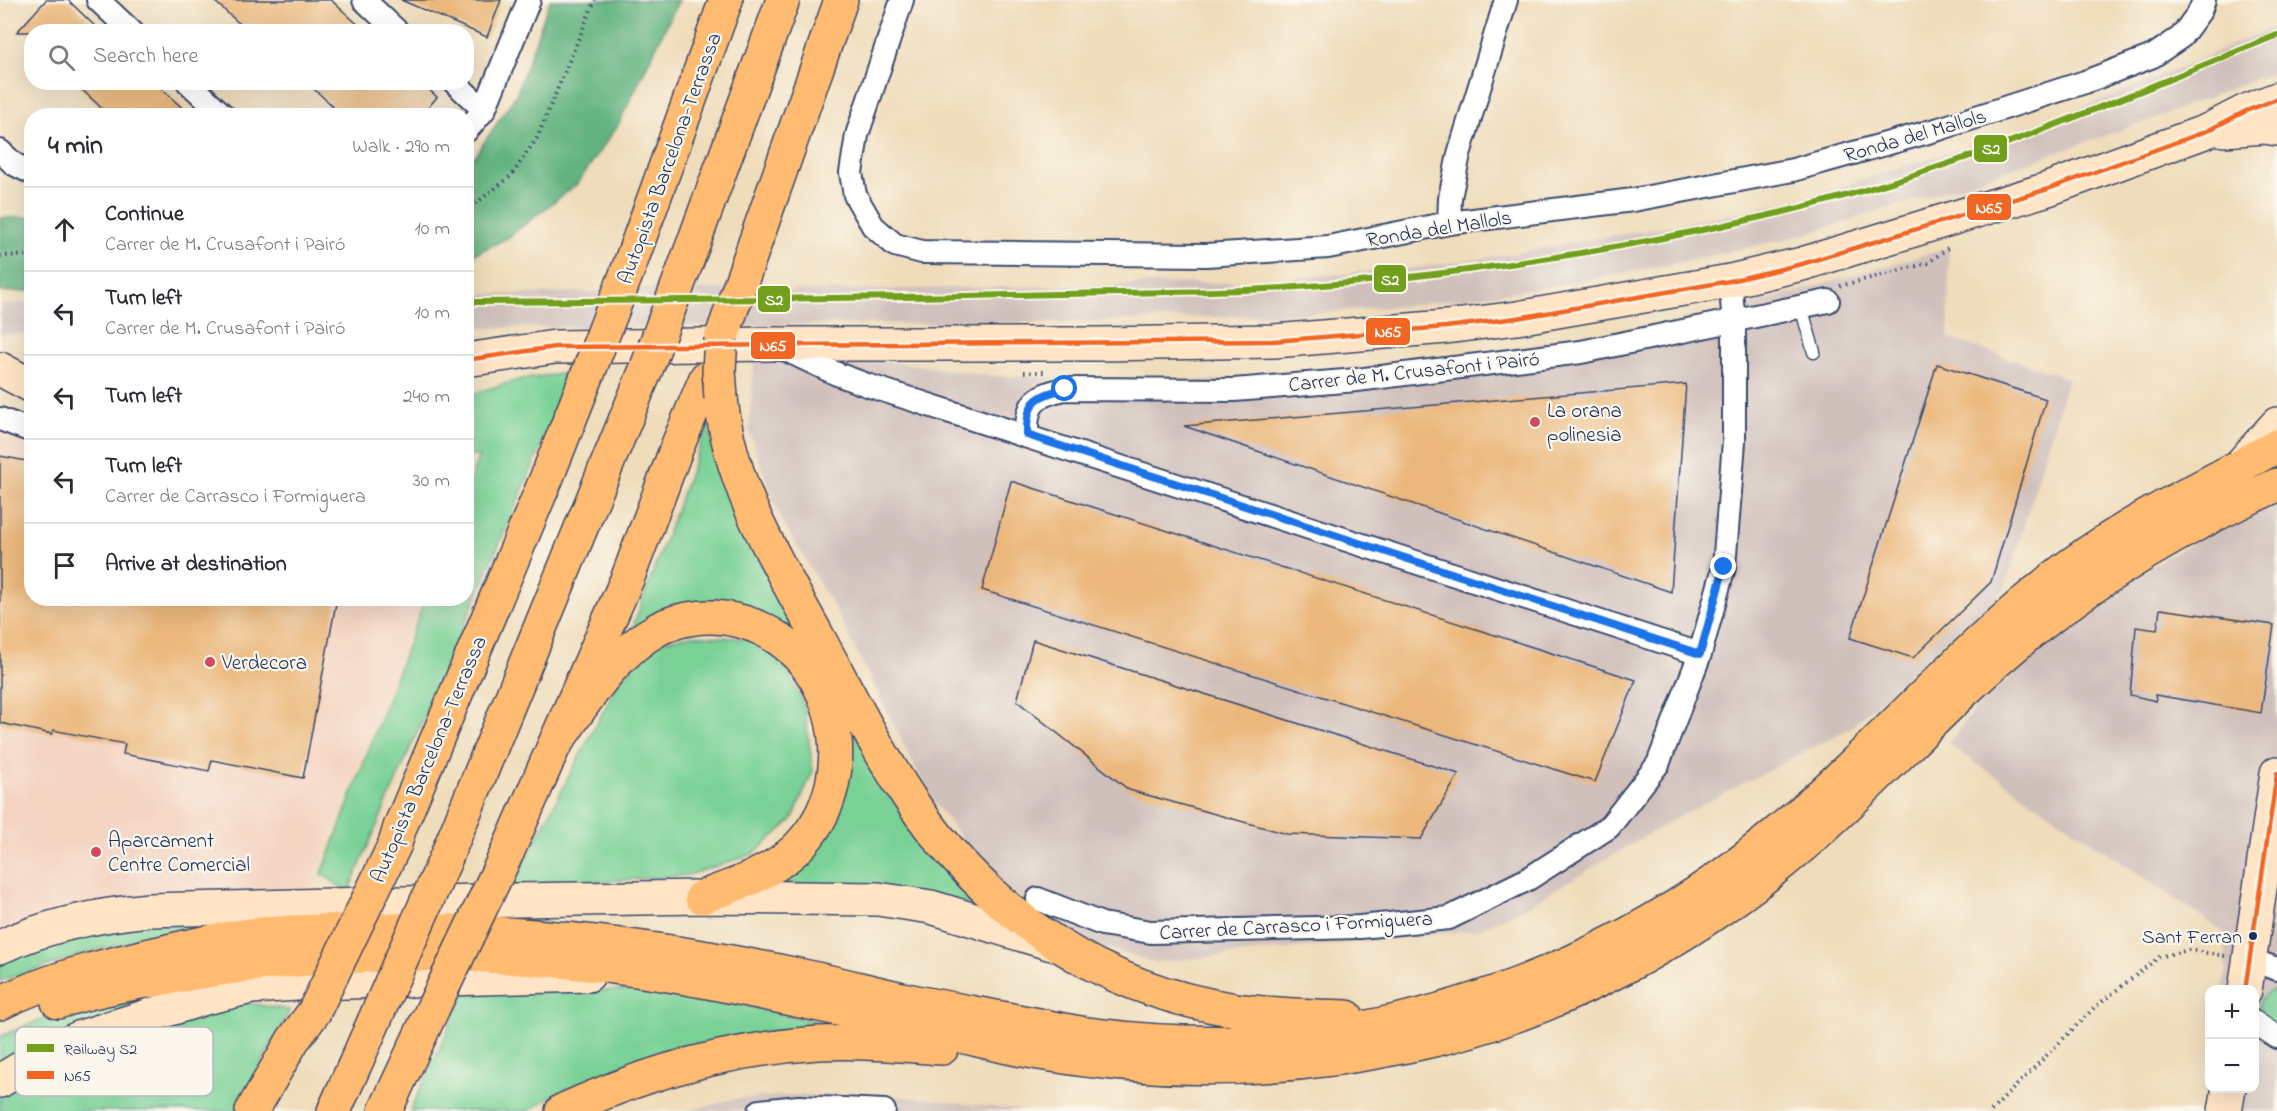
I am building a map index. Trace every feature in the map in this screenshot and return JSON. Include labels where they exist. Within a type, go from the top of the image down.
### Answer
[{"type":"highway","name":"Autopista Barcelona-Terrassa","points":[[276,1111],[305,1029],[395,844],[400,827],[547,477],[629,267],[726,0]]},
{"type":"highway","points":[[334,1111],[445,860],[647,367],[783,0]]},
{"type":"highway","points":[[385,1111],[507,853],[628,577],[677,447],[713,388],[719,370],[721,339],[841,0]]},
{"type":"highway","points":[[713,388],[743,491],[773,553],[884,756],[915,806],[963,866],[1014,913],[1057,945],[1113,976],[1162,993],[1212,1006],[1258,1013],[1406,1019]]},
{"type":"highway","points":[[0,1003],[49,982],[117,963],[238,937],[309,932],[401,930],[508,933],[572,938],[666,951],[796,974],[911,1001],[1099,1036],[1170,1042],[1238,1043],[1300,1039],[1406,1019],[1468,1001],[1539,976],[1622,937],[1680,904],[1733,867],[1782,828],[1842,775],[1980,641],[2056,576],[2134,522],[2277,446]]},
{"type":"highway","points":[[562,1111],[595,1095],[666,1070],[703,1060],[762,1049],[819,1043],[869,1043],[1035,1053],[1118,1063],[1192,1068],[1258,1067],[1325,1061],[1421,1044],[1525,1011],[1599,979],[1688,929],[1748,889],[1785,861],[1846,806],[1971,684],[2055,613],[2148,550],[2200,520],[2269,492]]},
{"type":"highway","points":[[555,743],[618,660],[659,628],[678,621],[699,618],[714,617],[747,621],[785,642],[792,649],[815,679],[829,708],[837,747],[832,784],[823,809],[796,849],[779,863],[759,875],[702,897]]},
{"type":"highway","points":[[0,1022],[70,998],[249,963],[391,954],[497,956],[581,963],[652,973],[779,996],[1035,1053]]},
{"type":"highway","points":[[252,1111],[305,1029]]},
{"type":"main road","points":[[474,359],[555,347],[1274,341],[1446,327],[1517,318],[1730,281],[1802,264],[2048,189],[2207,131],[2274,122]]},
{"type":"main road","points":[[0,369],[24,382]]},
{"type":"main road","points":[[2238,467],[2277,424]]},
{"type":"main road","points":[[2257,974],[2277,773]]},
{"type":"main road","points":[[0,948],[17,939],[64,924],[105,914],[149,910],[702,897],[878,898],[931,907],[1057,945]]},
{"type":"main road","points":[[113,1027],[205,998],[252,987],[312,983],[652,973]]},
{"type":"main road","points":[[0,1081],[15,1072]]},
{"type":"main road","points":[[2225,1111],[2228,1093]]},
{"type":"street","points":[[98,0],[124,24]]},
{"type":"street","points":[[364,0],[390,24]]},
{"type":"street","points":[[474,122],[484,110],[529,0]]},
{"type":"street","name":"Ronda del Mallols","points":[[902,0],[857,135],[851,173],[855,195],[873,226],[895,245],[922,252],[1206,255],[1328,247],[1449,223],[1633,200],[1793,170],[1939,129],[2085,82],[2153,56],[2181,37],[2200,11],[2204,0]]},
{"type":"street","points":[[1449,223],[1450,198],[1460,154],[1506,0]]},
{"type":"street","points":[[196,90],[216,108]]},
{"type":"street","points":[[463,90],[484,110]]},
{"type":"street","points":[[0,151],[14,164],[24,169]]},
{"type":"street","name":"Carrer de Carrasco i Formiguera","points":[[1038,899],[1102,924],[1150,932],[1360,927],[1449,918],[1528,879],[1609,827],[1658,764],[1700,654],[1724,567],[1734,442],[1734,322],[1730,281]]},
{"type":"street","name":"Carrer de M. Crusafont i Pairó","points":[[1027,435],[1026,420],[1032,403],[1046,393],[1065,389],[1234,390],[1356,380],[1581,352],[1828,302]]},
{"type":"street","points":[[772,344],[867,385],[1700,654]]},
{"type":"street","points":[[474,371],[527,350]]},
{"type":"street","points":[[0,419],[24,428]]},
{"type":"street","points":[[2259,1025],[2277,1037]]},
{"type":"street","points":[[760,1111],[799,1107],[884,1111]]},
{"type":"lane","points":[[1801,307],[1815,352]]},
{"type":"path","points":[[474,205],[511,176],[537,138],[595,0]]},
{"type":"path","points":[[0,256],[24,255]]},
{"type":"path","points":[[1991,1111],[2094,1008],[2159,957],[2188,950],[2257,974]]},
{"type":"shaded area","points":[[2277,25],[2277,71],[2150,120],[1973,182],[1802,235],[1692,260],[1549,287],[1413,305],[1314,313],[1087,322],[474,328],[474,295],[650,288],[811,291],[1249,282],[1421,267],[1511,254],[1803,199],[2065,115],[2190,64]]},
{"type":"shaded area","points":[[1949,248],[1948,338],[2068,378],[2005,589],[1850,728],[1667,823],[1522,909],[1478,930],[1154,962],[1067,936],[990,875],[931,798],[837,613],[779,516],[749,431],[754,360],[882,360],[992,376],[1244,381],[1470,355],[1700,319]]},
{"type":"shaded area","points":[[24,303],[24,334],[0,334],[0,304]]},
{"type":"shaded area","points":[[0,436],[24,444],[24,606],[420,606],[309,890],[0,936]]},
{"type":"shaded area","points":[[2277,496],[2277,1111],[2203,1111],[2206,1093],[2259,1093],[2259,985],[2224,985],[2227,969],[2224,932],[1948,744],[1972,712],[2065,627],[2156,563]]},
{"type":"shaded area","points":[[882,1094],[1029,1111],[689,1111],[733,1099],[798,1095]]},
{"type":"green space","points":[[550,0],[679,0],[618,125],[577,184],[507,238],[474,254],[474,157],[516,95]]},
{"type":"green space","points":[[24,217],[24,291],[0,292],[0,218]]},
{"type":"green space","points":[[570,373],[542,445],[474,602],[474,470],[479,456],[474,456],[474,393],[522,379]]},
{"type":"green space","points":[[708,424],[715,464],[774,589],[809,644],[760,616],[632,629]]},
{"type":"green space","points":[[422,606],[472,606],[348,892],[322,874]]},
{"type":"green space","points":[[691,635],[749,639],[781,659],[804,705],[813,771],[792,820],[753,854],[689,875],[510,889],[619,681],[654,643]]},
{"type":"green space","points":[[854,729],[982,906],[785,883],[788,872],[845,786]]},
{"type":"green space","points":[[308,919],[159,937],[100,949],[0,981],[0,959],[124,920]]},
{"type":"green space","points":[[218,980],[105,1027],[22,1027],[107,1001]]},
{"type":"green space","points":[[2277,989],[2277,1033],[2259,1009],[2259,1003],[2268,993]]},
{"type":"green space","points":[[629,990],[735,1003],[833,1025],[655,1052],[557,1093],[528,1111],[410,1111],[465,993]]},
{"type":"green space","points":[[241,1002],[290,1010],[236,1111],[0,1111],[0,1096],[15,1087],[15,1096],[213,1096],[213,1027],[161,1027]]},
{"type":"green space","points":[[15,1030],[15,1065],[0,1071],[0,1037]]},
{"type":"building","points":[[46,0],[68,0],[93,24],[24,24]]},
{"type":"building","points":[[213,0],[331,0],[357,24],[240,24]]},
{"type":"building","points":[[401,0],[501,0],[487,37],[474,31],[474,24],[457,24]]},
{"type":"building","points":[[24,24],[24,32],[17,32]]},
{"type":"building","points":[[82,90],[163,90],[182,108],[102,108]]},
{"type":"building","points":[[315,90],[430,90],[437,97],[428,108],[331,108],[333,106]]},
{"type":"building","points":[[1937,364],[2046,399],[1991,582],[1913,658],[1850,638]]},
{"type":"building","points":[[1686,384],[1671,592],[1184,426]]},
{"type":"building","name":"Verdecora","points":[[0,456],[24,460],[24,606],[335,606],[303,778],[212,760],[209,771],[123,754],[125,744],[53,730],[52,734],[0,723]]},
{"type":"building","points":[[1011,481],[1636,680],[1595,782],[982,590]]},
{"type":"building","points":[[2160,609],[2274,625],[2261,713],[2155,695],[2156,701],[2130,695],[2136,627],[2157,630]]},
{"type":"building","points":[[1033,640],[1459,774],[1421,839],[1287,834],[1129,790],[1017,701]]},
{"type":"rail line","name":"S2","points":[[474,302],[1228,291],[1409,277],[1533,261],[1718,227],[1779,213],[1907,177],[2032,134],[2277,35]]},
{"type":"transit line","name":"N65","points":[[474,359],[555,347],[1274,341],[1446,327],[1517,318],[1730,281],[1802,264],[2048,189],[2207,131],[2246,111],[2277,99]]},
{"type":"transit line","name":"N65","points":[[2246,985],[2277,773]]},
{"type":"place","name":"La orana polinesia","points":[[1535,422]]},
{"type":"place","name":"Verdecora","points":[[210,662]]},
{"type":"place","name":"Aparcament Centre Comercial","points":[[96,852]]},
{"type":"place","name":"Sant Ferran","points":[[2253,936]]},
{"type":"route","points":[[1065,389],[1046,393],[1032,403],[1026,420],[1027,435],[1700,654],[1724,567]]}]
